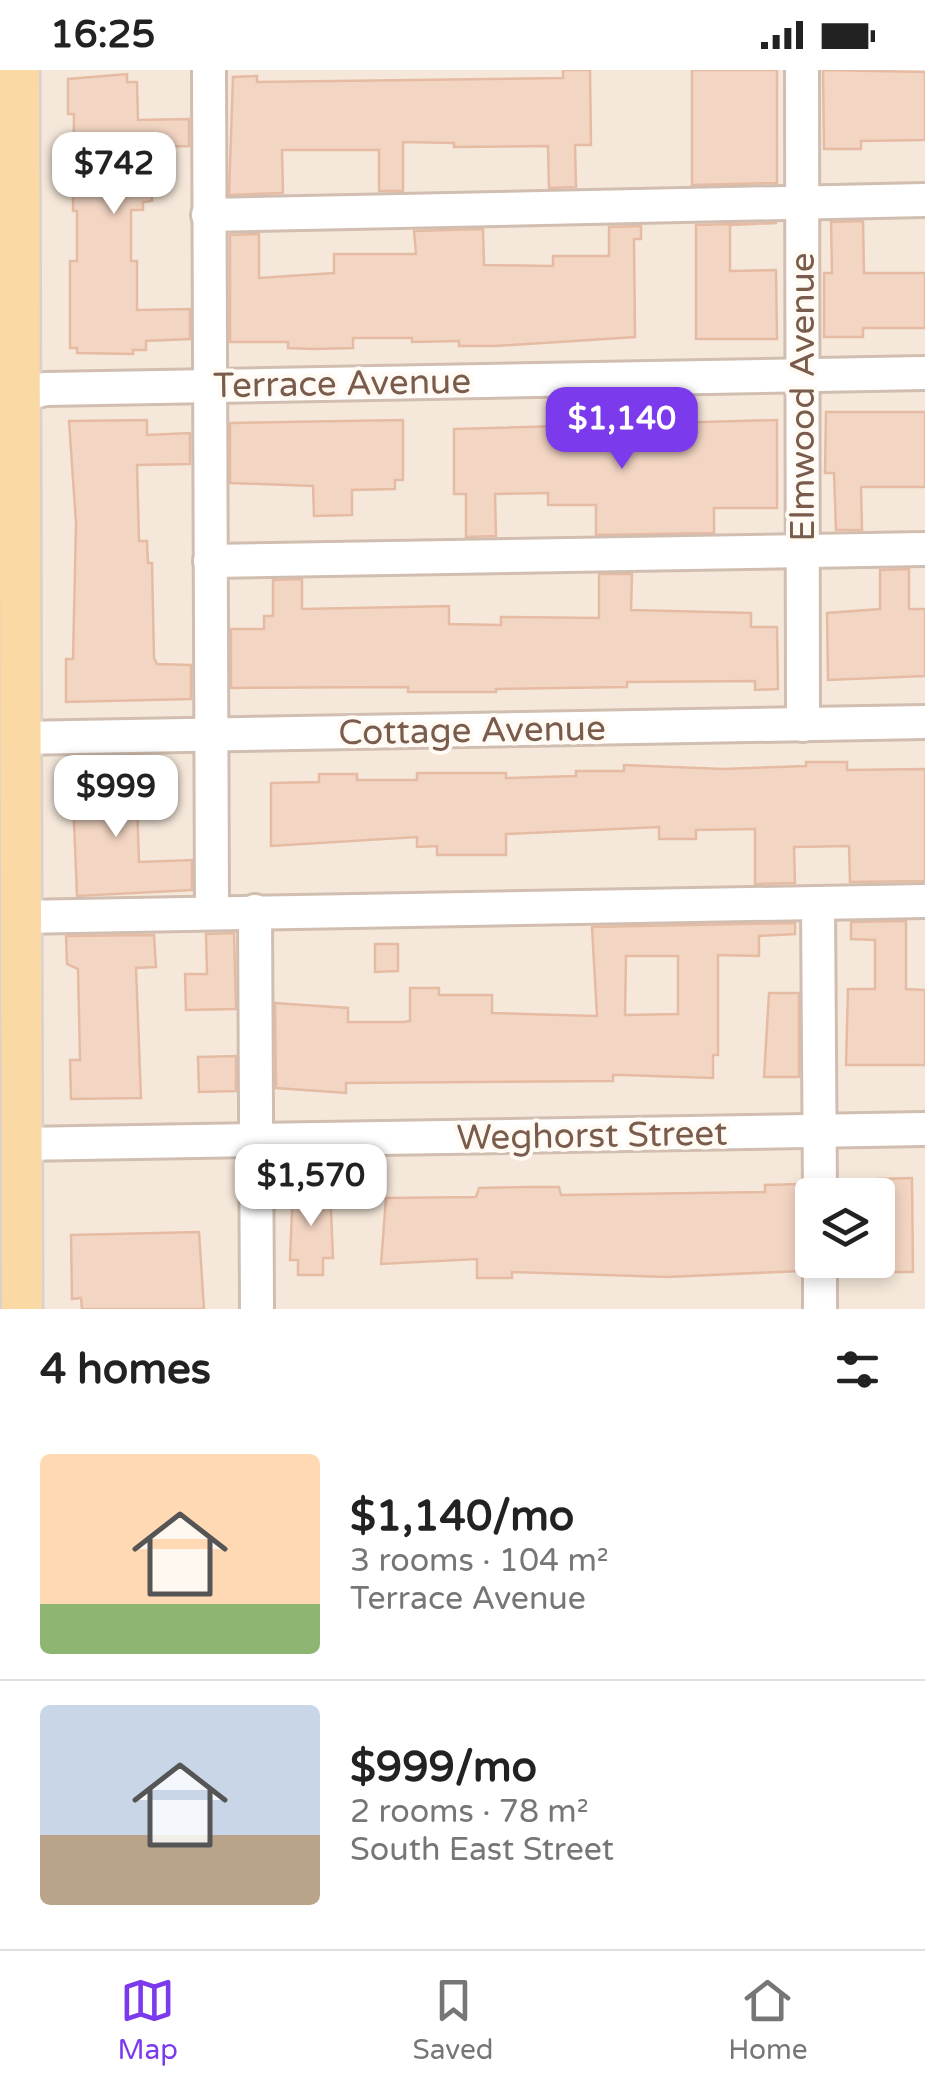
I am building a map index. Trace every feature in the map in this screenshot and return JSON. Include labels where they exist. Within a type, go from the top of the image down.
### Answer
[{"type":"main road","points":[[19,70],[9,198],[9,397],[18,738],[22,1309]]},
{"type":"street","points":[[209,70],[212,912]]},
{"type":"street","name":"Elmwood Avenue","points":[[802,70],[803,724]]},
{"type":"street","points":[[208,215],[925,200]]},
{"type":"street","name":"Terrace Avenue","points":[[9,397],[46,389],[925,373]]},
{"type":"street","points":[[210,562],[925,549]]},
{"type":"street","name":"Cottage Avenue","points":[[18,738],[925,722]]},
{"type":"street","points":[[19,917],[925,901]]},
{"type":"street","points":[[818,903],[820,1178]]},
{"type":"street","points":[[256,911],[257,1309]]},
{"type":"street","name":"Weghorst Street","points":[[20,1144],[925,1128]]},
{"type":"street","points":[[820,1278],[820,1309]]},
{"type":"shaded area","points":[[0,70],[925,70],[925,1309],[0,1309]]},
{"type":"building","points":[[563,70],[590,70],[591,145],[575,145],[576,187],[549,188],[548,146],[454,147],[454,143],[403,142],[403,191],[379,191],[379,150],[282,150],[283,193],[229,195],[233,77],[257,76],[257,82],[563,78]]},
{"type":"building","points":[[692,70],[777,70],[777,183],[692,185]]},
{"type":"building","points":[[823,70],[925,72],[925,140],[861,141],[861,149],[824,149]]},
{"type":"building","points":[[127,74],[127,82],[137,82],[138,120],[189,119],[189,146],[151,147],[152,201],[143,202],[143,210],[131,210],[131,261],[137,261],[137,310],[190,309],[190,339],[146,341],[146,350],[133,350],[133,354],[77,353],[77,348],[70,348],[70,261],[77,261],[77,211],[73,211],[74,114],[68,114],[68,79]]},
{"type":"building","points":[[863,221],[864,273],[925,273],[925,328],[863,328],[863,337],[824,337],[824,273],[832,273],[831,222]]},
{"type":"building","points":[[777,223],[730,225],[730,271],[776,270],[777,339],[696,339],[696,225]]},
{"type":"building","points":[[641,226],[641,239],[634,239],[635,337],[495,346],[459,346],[459,341],[412,342],[412,338],[353,338],[353,348],[313,349],[288,348],[288,342],[230,342],[230,235],[259,234],[259,278],[334,273],[334,254],[416,254],[414,231],[483,229],[484,265],[553,266],[553,256],[609,256],[609,227]]},
{"type":"building","points":[[826,412],[925,412],[925,487],[861,487],[862,530],[836,530],[834,473],[825,473]]},
{"type":"building","points":[[147,420],[147,435],[190,433],[190,464],[137,465],[139,541],[147,541],[148,563],[152,563],[154,658],[157,664],[191,665],[191,699],[66,702],[66,659],[73,659],[76,523],[69,421]]},
{"type":"building","points":[[403,420],[403,480],[395,480],[395,489],[352,490],[352,515],[314,516],[313,486],[230,483],[230,423]]},
{"type":"building","points":[[777,420],[777,508],[714,508],[714,533],[596,535],[596,505],[548,505],[548,493],[495,494],[496,536],[466,537],[466,494],[454,494],[454,429]]},
{"type":"building","points":[[909,569],[909,609],[925,609],[925,676],[828,680],[827,613],[880,609],[880,570]]},
{"type":"building","points":[[599,574],[632,574],[631,610],[751,613],[751,627],[777,627],[778,689],[755,690],[755,681],[627,682],[627,687],[496,692],[408,692],[408,687],[231,688],[231,629],[264,629],[264,616],[273,616],[273,580],[302,579],[302,609],[449,606],[449,624],[501,625],[501,617],[599,618]]},
{"type":"building","points":[[806,762],[847,762],[847,770],[925,769],[925,881],[850,882],[849,846],[794,847],[795,883],[755,884],[755,829],[696,830],[696,839],[659,839],[659,827],[506,834],[506,855],[437,855],[437,846],[417,847],[417,837],[271,846],[271,783],[319,782],[319,774],[357,774],[357,780],[417,780],[417,773],[506,773],[506,778],[624,771],[624,765],[723,769],[806,766]]},
{"type":"building","points":[[118,769],[136,772],[139,862],[192,860],[192,890],[77,896],[72,773]]},
{"type":"building","points":[[906,921],[906,989],[925,990],[925,1065],[846,1065],[848,989],[875,989],[875,940],[851,939],[851,922]]},
{"type":"building","points":[[795,923],[795,934],[759,936],[759,956],[718,955],[718,1055],[713,1055],[713,1078],[613,1075],[613,1081],[346,1083],[346,1093],[276,1088],[275,1003],[348,1008],[348,1022],[404,1022],[410,1021],[410,988],[439,988],[439,995],[492,995],[492,1013],[597,1016],[592,927]],"holes":[[[626,956],[678,956],[678,1014],[625,1015]]]},
{"type":"building","points":[[234,933],[236,1009],[186,1010],[185,974],[207,974],[206,934]]},
{"type":"building","points":[[154,935],[156,967],[136,968],[141,1098],[71,1099],[70,1060],[80,1060],[78,969],[67,964],[66,936]]},
{"type":"building","points":[[375,944],[398,944],[398,971],[375,972]]},
{"type":"building","points":[[769,993],[799,993],[799,1077],[764,1077]]},
{"type":"building","points":[[236,1056],[236,1091],[199,1092],[198,1057]]},
{"type":"building","points":[[895,1178],[912,1178],[913,1272],[895,1272]]},
{"type":"building","points":[[795,1184],[795,1271],[667,1277],[512,1272],[512,1278],[477,1278],[477,1259],[381,1264],[386,1198],[476,1197],[479,1188],[559,1187],[561,1195],[765,1192],[765,1185]]},
{"type":"building","points":[[293,1187],[330,1187],[333,1258],[323,1258],[323,1275],[298,1275],[298,1260],[290,1260]]},
{"type":"building","points":[[199,1232],[204,1309],[82,1309],[81,1298],[72,1299],[71,1235]]}]
